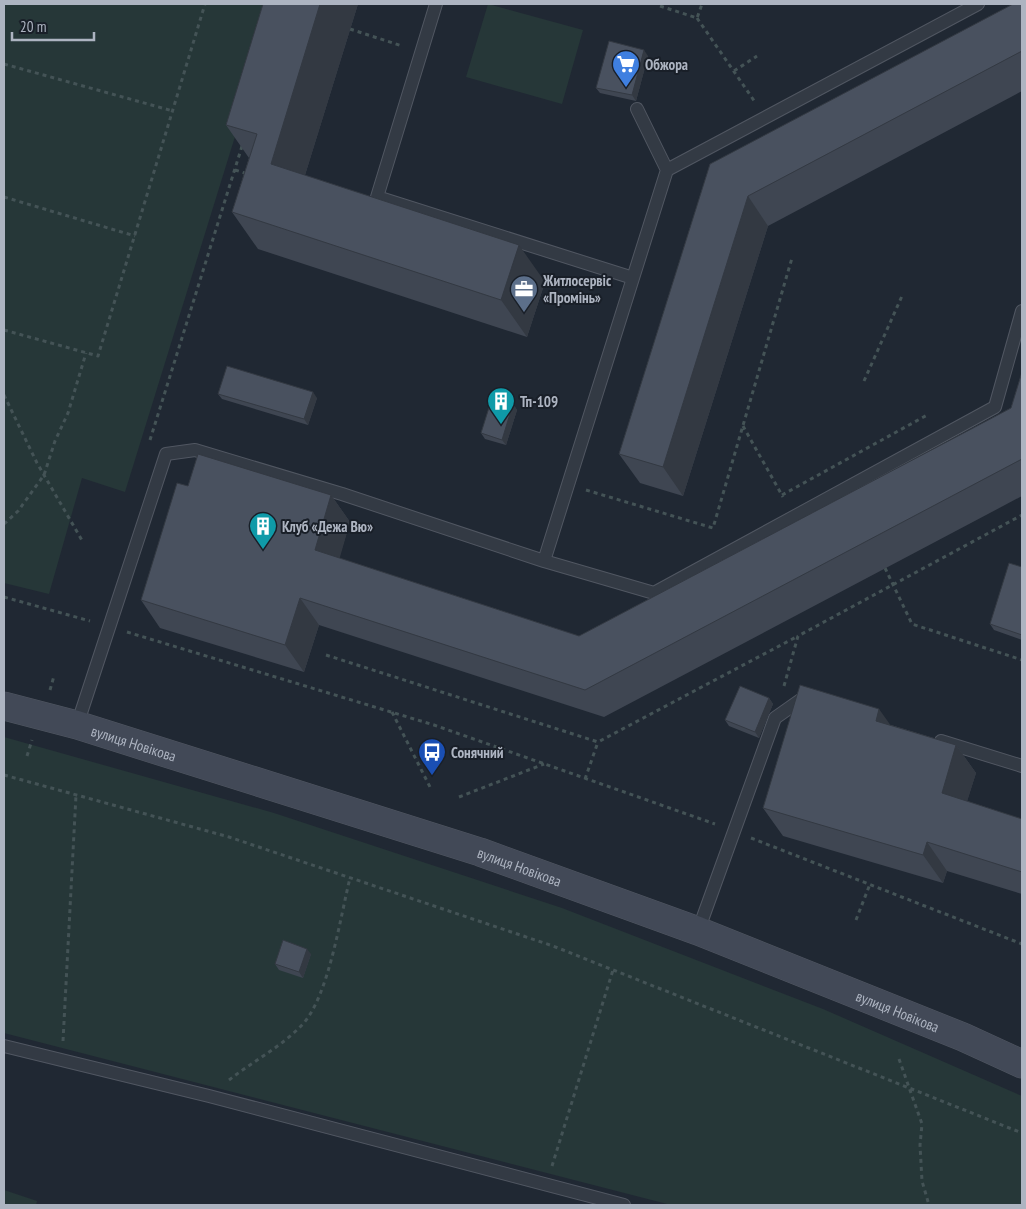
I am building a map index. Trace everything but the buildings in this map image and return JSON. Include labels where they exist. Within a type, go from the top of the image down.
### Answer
[{"type":"main road","name":"вулиця Новікова","points":[[4,706],[78,725],[480,852],[698,931],[963,1036],[1022,1064]]},
{"type":"lane","points":[[436,4],[377,197],[633,278]]},
{"type":"lane","points":[[667,170],[978,4]]},
{"type":"lane","points":[[544,561],[667,170],[637,109]]},
{"type":"lane","points":[[78,725],[108,626],[166,454],[196,450],[342,494],[544,561],[654,593],[995,407],[1022,311]]},
{"type":"lane","points":[[698,931],[775,718],[802,699],[822,705]]},
{"type":"lane","points":[[927,737],[1022,766]]},
{"type":"lane","points":[[4,1046],[209,1096],[624,1205]]},
{"type":"path","points":[[4,330],[98,356],[206,4]]},
{"type":"path","points":[[697,18],[702,4]]},
{"type":"path","points":[[660,6],[697,18],[766,117]]},
{"type":"path","points":[[350,29],[422,52]]},
{"type":"path","points":[[734,71],[757,56]]},
{"type":"path","points":[[4,64],[173,111]]},
{"type":"path","points":[[148,447],[244,142]]},
{"type":"path","points":[[235,170],[253,175]]},
{"type":"path","points":[[4,197],[135,236]]},
{"type":"path","points":[[568,485],[713,528],[792,258]]},
{"type":"path","points":[[864,381],[902,296]]},
{"type":"path","points":[[4,524],[18,511],[44,474],[55,441],[68,413],[86,353]]},
{"type":"path","points":[[4,395],[44,474],[83,542]]},
{"type":"path","points":[[782,496],[928,414]]},
{"type":"path","points":[[743,426],[794,517]]},
{"type":"path","points":[[585,778],[598,742],[893,586],[1022,515]]},
{"type":"path","points":[[885,568],[912,624],[1022,660]]},
{"type":"path","points":[[4,597],[108,626],[392,712],[734,831],[1022,944]]},
{"type":"path","points":[[775,718],[798,636]]},
{"type":"path","points":[[326,654],[598,742]]},
{"type":"path","points":[[392,712],[430,787]]},
{"type":"path","points":[[459,797],[544,764]]},
{"type":"path","points":[[4,775],[229,837],[553,946],[1022,1133]]},
{"type":"path","points":[[62,1059],[76,795]]},
{"type":"path","points":[[209,1096],[303,1025],[315,1005],[329,969],[350,878]]},
{"type":"path","points":[[856,920],[870,884]]},
{"type":"path","points":[[546,1184],[613,970]]},
{"type":"path","points":[[898,1059],[922,1124],[920,1146],[922,1182],[929,1205]]},
{"type":"shaded area","points":[[4,4],[276,4],[125,492],[82,478],[49,594],[4,583]]},
{"type":"shaded area","points":[[488,4],[583,30],[562,104],[466,77]]},
{"type":"shaded area","points":[[4,737],[274,813],[562,908],[823,1009],[1022,1096],[1022,1205],[671,1205],[4,1033]]},
{"type":"shaded area","points":[[4,1190],[37,1201],[36,1205],[4,1205]]},
{"type":"place","name":"Обжора","points":[[626,88]]},
{"type":"place","name":"Житлосервіс «Промінь»","points":[[524,313]]},
{"type":"place","name":"Тп-109","points":[[501,425]]},
{"type":"place","name":"Клуб «Дежа Вю»","points":[[263,550]]},
{"type":"place","name":"Сонячний","points":[[432,776]]}]
